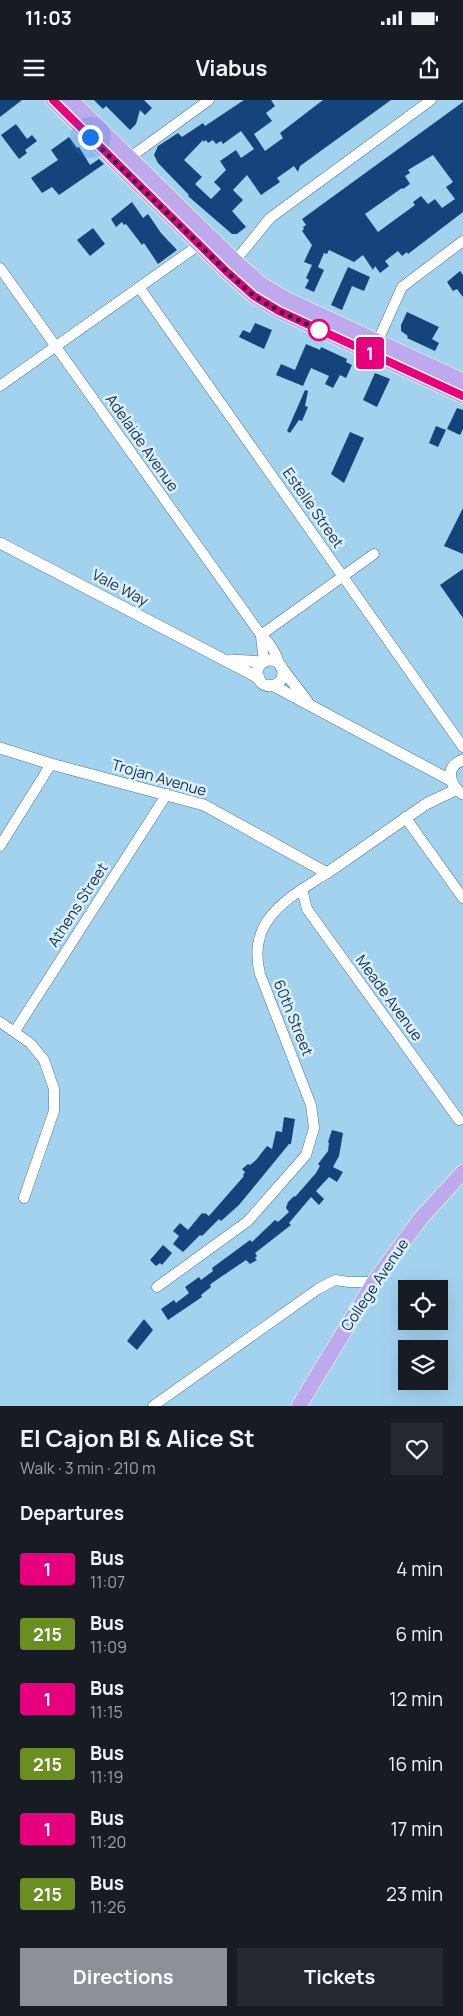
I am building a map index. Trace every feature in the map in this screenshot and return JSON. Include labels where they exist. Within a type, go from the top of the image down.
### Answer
[{"type":"main road","points":[[53,100],[123,162],[231,266],[286,299],[463,396]]},
{"type":"main road","points":[[71,100],[123,162]]},
{"type":"main road","points":[[375,348],[463,381]]},
{"type":"main road","name":"College Avenue","points":[[299,1406],[374,1282],[421,1218],[463,1172]]},
{"type":"street","points":[[123,162],[209,100]]},
{"type":"street","points":[[231,266],[270,218],[431,100]]},
{"type":"street","points":[[0,386],[205,241]]},
{"type":"street","points":[[375,348],[402,287],[463,241]]},
{"type":"street","name":"Adelaide Avenue","points":[[0,268],[260,635],[277,656],[280,665]]},
{"type":"street","name":"Estelle Street","points":[[139,287],[463,747]]},
{"type":"street","name":"Vale Way","points":[[2,541],[227,660],[259,678],[264,684],[272,685],[310,704],[456,788]]},
{"type":"street","points":[[260,635],[374,554]]},
{"type":"street","name":"Adelaide Avenue","points":[[260,635],[264,662]]},
{"type":"street","name":"Vale Way","points":[[227,660],[264,662],[271,660],[280,665],[310,704]]},
{"type":"street","points":[[259,678],[258,671],[264,662]]},
{"type":"street","points":[[272,685],[282,678],[280,665]]},
{"type":"street","name":"Trojan Avenue","points":[[0,748],[51,764],[204,805],[327,873]]},
{"type":"street","points":[[456,788],[451,769],[463,760]]},
{"type":"street","points":[[0,846],[51,764]]},
{"type":"street","name":"60th Street","points":[[157,1287],[248,1221],[306,1155],[310,1146],[314,1128],[312,1105],[260,974],[257,956],[259,937],[266,920],[277,908],[302,889],[406,817],[434,799],[456,788]]},
{"type":"street","name":"Athens Street","points":[[15,1031],[167,794]]},
{"type":"street","points":[[406,817],[463,898]]},
{"type":"street","name":"Meade Avenue","points":[[302,889],[307,909],[458,1120]]},
{"type":"street","points":[[0,1022],[30,1043],[44,1060],[54,1089],[54,1111],[24,1198]]},
{"type":"street","points":[[153,1406],[318,1289],[335,1280],[374,1282]]},
{"type":"building","points":[[0,100],[22,100],[0,117]]},
{"type":"building","points":[[94,100],[144,100],[152,108],[145,115],[140,110],[136,124],[130,130],[106,106],[103,109]]},
{"type":"building","points":[[244,100],[271,100],[275,106],[266,113],[272,121],[254,134],[265,151],[283,138],[280,133],[323,100],[391,100],[300,166],[298,172],[294,166],[277,178],[280,182],[261,195],[247,175],[233,190],[243,200],[232,211],[246,227],[237,234],[232,234],[188,196],[158,163],[154,155],[158,146],[178,133],[182,137],[203,123],[205,126]],"holes":[[[241,131],[254,149],[241,158],[236,150],[220,161],[226,170],[214,182],[221,189],[211,199],[195,184],[202,177],[184,160],[203,140],[204,142],[206,140],[208,143],[213,140],[216,144],[221,141],[223,144]]]},
{"type":"building","points":[[463,102],[463,212],[408,254],[407,252],[402,256],[398,251],[385,261],[389,266],[380,273],[375,266],[373,270],[363,255],[354,262],[329,250],[327,254],[324,253],[318,267],[324,270],[314,292],[305,288],[309,280],[306,278],[312,265],[304,262],[312,245],[302,231],[306,225],[302,219]],"holes":[[[433,155],[453,182],[446,187],[455,199],[442,208],[435,199],[428,204],[421,196],[413,202],[415,205],[378,232],[365,214],[410,184],[405,176],[410,173],[408,170]]]},
{"type":"building","points":[[16,124],[27,139],[32,135],[37,141],[25,150],[27,153],[19,159],[1,135]]},
{"type":"building","points":[[69,137],[77,148],[79,147],[90,165],[99,159],[104,164],[59,195],[52,187],[42,193],[31,178],[58,160],[51,150]]},
{"type":"building","points":[[132,202],[143,218],[148,214],[161,233],[177,250],[158,264],[144,243],[142,245],[126,224],[124,225],[122,222],[116,227],[111,219]]},
{"type":"building","points":[[93,228],[105,244],[90,256],[77,240]]},
{"type":"building","points":[[348,267],[370,277],[364,291],[352,286],[342,310],[331,305]]},
{"type":"building","points":[[460,271],[463,275],[463,297],[457,289],[453,291],[447,282]]},
{"type":"building","points":[[407,312],[439,327],[432,339],[439,343],[435,351],[407,338],[408,336],[401,331],[401,325]]},
{"type":"building","points":[[255,323],[272,330],[264,349],[239,337],[243,330],[250,333]]},
{"type":"building","points":[[306,344],[320,350],[321,347],[347,359],[346,362],[352,365],[346,378],[340,375],[333,388],[325,384],[329,376],[311,368],[303,386],[276,375],[281,364],[295,370]]},
{"type":"building","points":[[375,373],[390,379],[377,407],[363,400]]},
{"type":"building","points":[[305,390],[308,391],[305,406],[308,407],[302,421],[299,420],[290,433],[287,431]]},
{"type":"building","points":[[457,408],[463,410],[463,429],[460,435],[447,429]]},
{"type":"building","points":[[436,426],[446,430],[438,447],[429,443]]},
{"type":"building","points":[[350,432],[364,438],[344,483],[331,474]]},
{"type":"building","points":[[463,508],[463,554],[444,546]]},
{"type":"building","points":[[463,569],[463,618],[440,585]]},
{"type":"building","points":[[284,1117],[295,1119],[291,1144],[289,1144],[239,1205],[221,1221],[219,1219],[183,1252],[173,1244],[179,1236],[173,1231],[180,1223],[188,1230],[202,1213],[209,1216],[244,1176],[245,1172],[242,1169],[256,1160],[267,1146],[272,1149],[276,1131],[282,1132]]},
{"type":"building","points":[[332,1130],[343,1133],[339,1156],[333,1167],[343,1172],[337,1182],[329,1177],[316,1191],[324,1199],[319,1205],[311,1197],[289,1223],[291,1225],[255,1253],[257,1260],[250,1264],[246,1260],[212,1283],[211,1287],[201,1295],[202,1297],[168,1320],[161,1309],[174,1300],[176,1303],[189,1293],[185,1287],[199,1277],[201,1280],[213,1271],[212,1268],[250,1240],[252,1242],[275,1220],[278,1222],[289,1212],[286,1208],[288,1202],[295,1197],[316,1173],[320,1166],[318,1164],[328,1151],[328,1142]]},
{"type":"building","points":[[163,1245],[172,1253],[162,1265],[160,1263],[156,1266],[150,1260]]},
{"type":"building","points":[[144,1319],[153,1330],[137,1350],[127,1341]]},
{"type":"bus line","name":"1","points":[[53,100],[226,271],[254,296],[279,311],[463,396]]},
{"type":"route","points":[[90,137],[226,271],[254,296],[279,311],[324,332],[319,330]]}]
